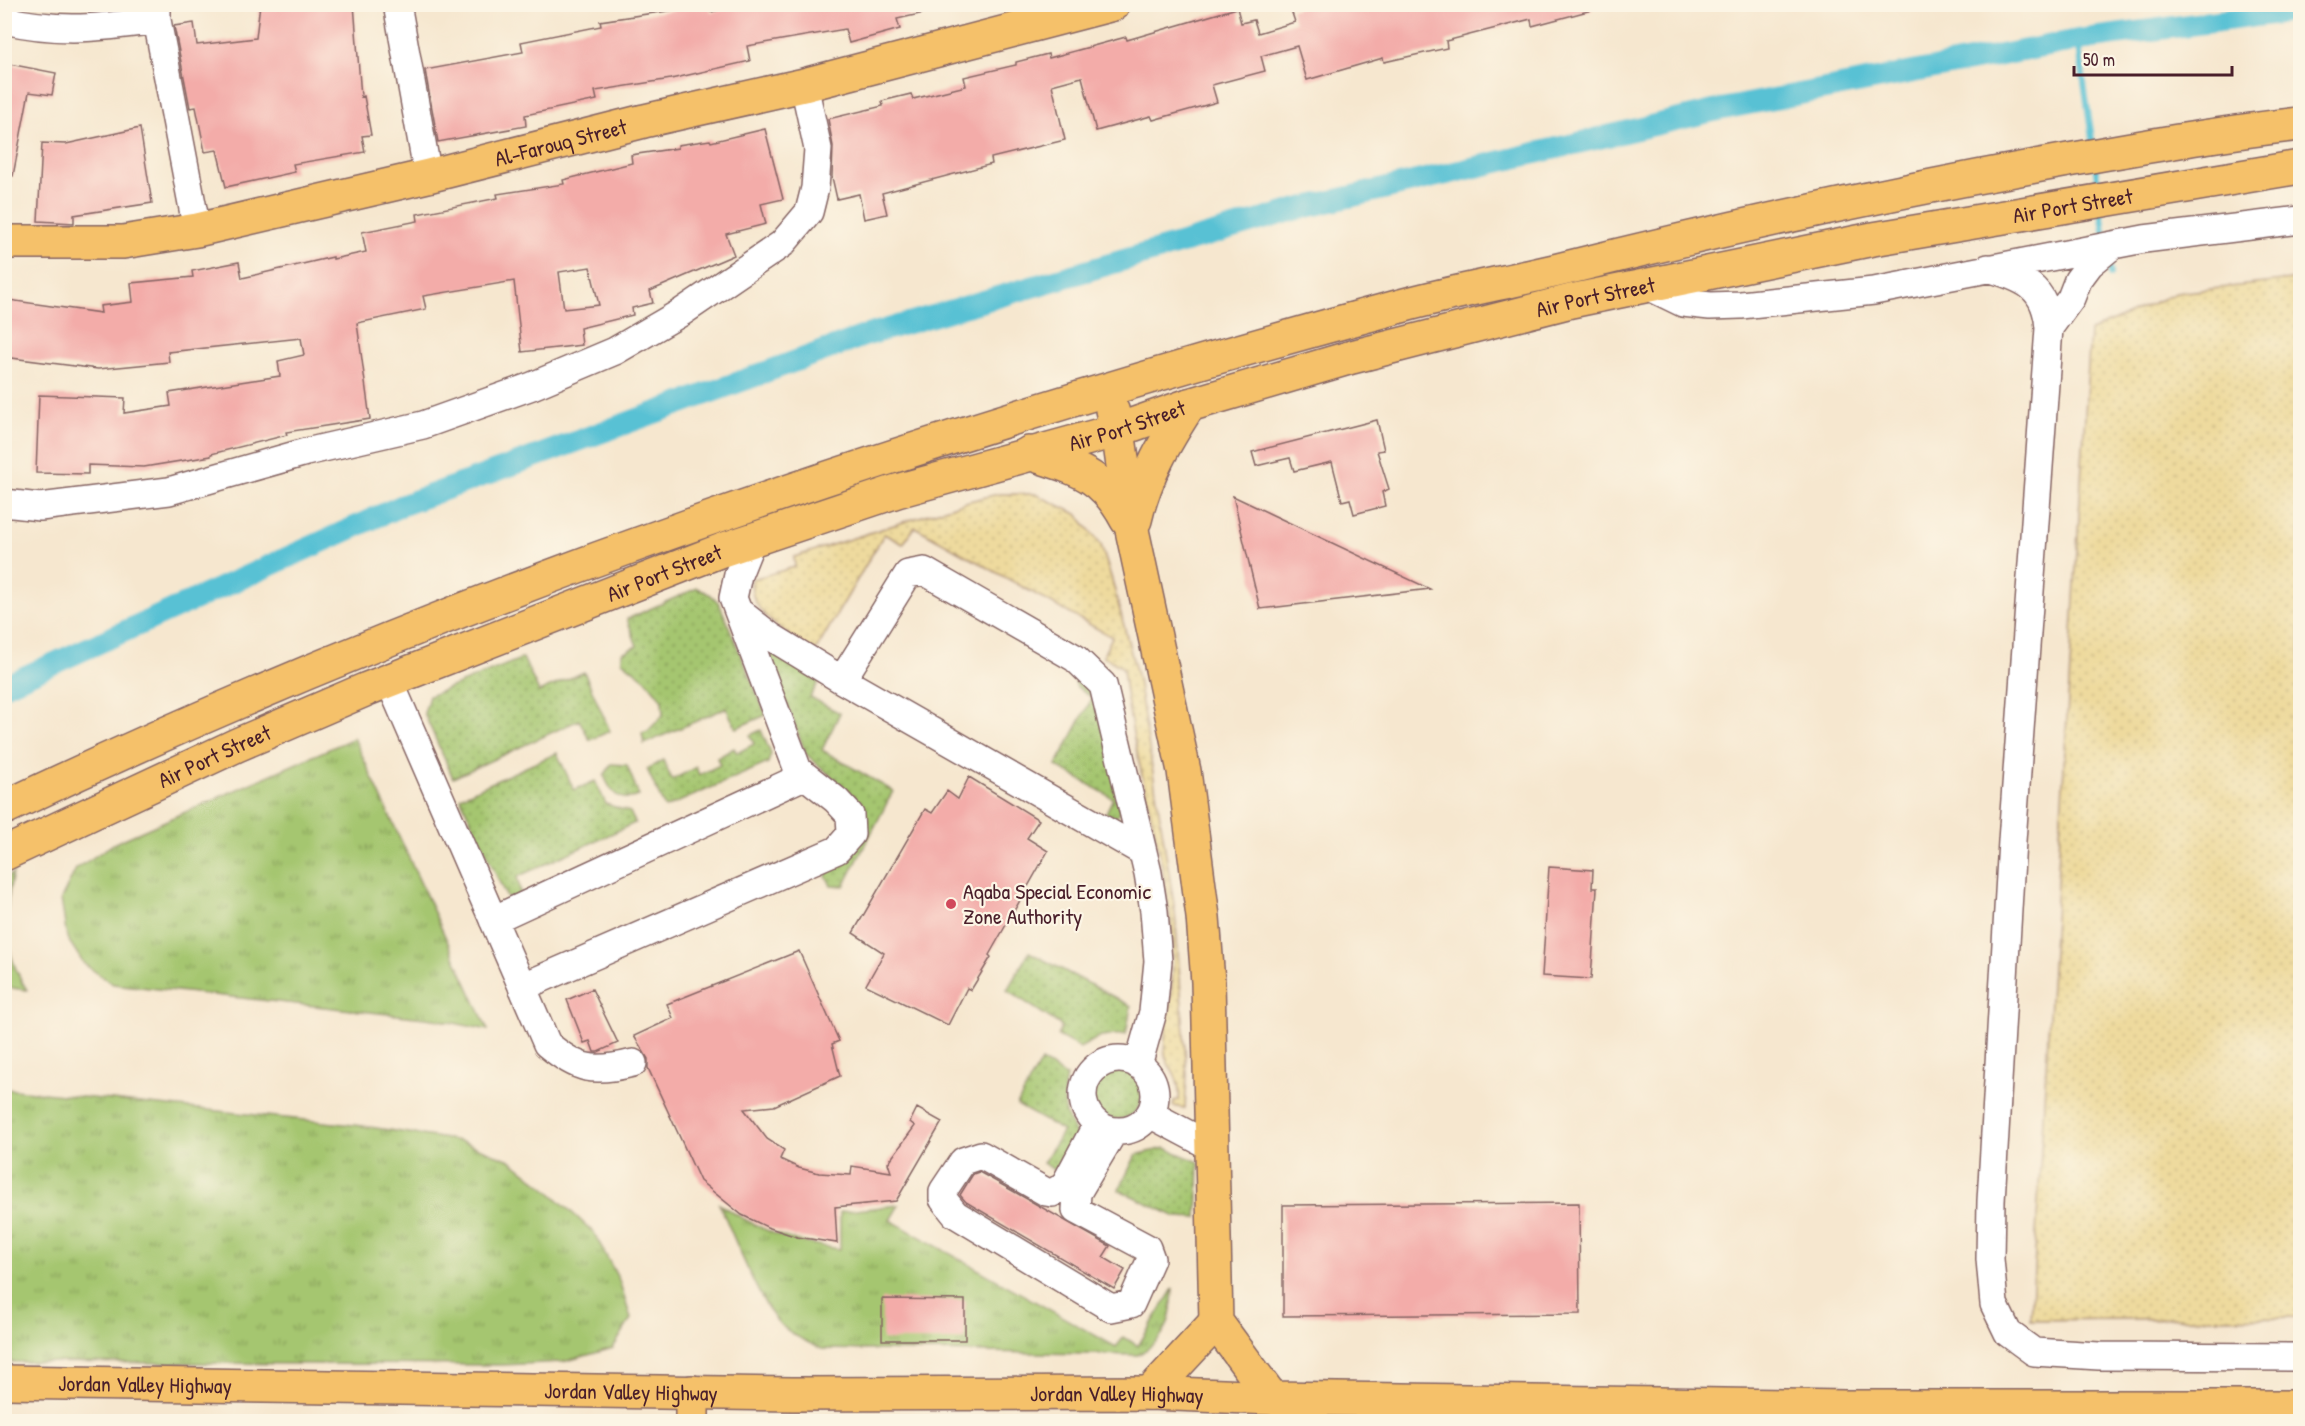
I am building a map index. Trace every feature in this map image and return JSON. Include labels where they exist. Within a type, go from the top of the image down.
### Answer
[{"type":"main road","name":"Al-Farouq Street","points":[[4,242],[123,242],[197,230],[804,85],[1113,4]]},
{"type":"main road","name":"Air Port Street","points":[[4,808],[338,658],[576,567],[886,457],[1105,388],[1406,304],[1719,231],[1940,183],[2236,131],[2301,124]]},
{"type":"main road","name":"Air Port Street","points":[[4,854],[237,745],[389,680],[752,540],[897,491],[1118,430],[1189,405],[1352,357],[1571,301],[1872,239],[2301,167]]},
{"type":"main road","points":[[1105,388],[1118,430],[1132,530],[1184,771],[1203,917],[1208,992],[1216,1322],[1272,1398]]},
{"type":"main road","points":[[1132,530],[1142,489],[1152,467],[1189,405]]},
{"type":"main road","points":[[1029,453],[1075,469],[1101,482],[1117,500],[1132,530]]},
{"type":"main road","points":[[1150,1393],[1216,1322]]},
{"type":"main road","name":"Jordan Valley Highway","points":[[4,1382],[692,1407],[1150,1393],[1845,1414],[2301,1407]]},
{"type":"street","points":[[397,4],[428,176]]},
{"type":"street","points":[[4,20],[60,29],[86,30],[157,12],[197,230]]},
{"type":"street","points":[[4,503],[40,507],[170,491],[306,452],[423,425],[532,386],[615,351],[682,312],[782,244],[809,212],[815,188],[818,149],[804,85]]},
{"type":"street","points":[[1646,285],[1683,303],[1730,306],[1874,291],[2113,245],[2301,220]]},
{"type":"street","points":[[2049,328],[2072,298],[2078,280],[2090,264],[2113,245]]},
{"type":"street","points":[[1988,268],[2021,278],[2035,289],[2048,308],[2049,328],[2012,841],[1991,1190],[1990,1259],[1994,1304],[2008,1334],[2034,1352],[2099,1356],[2301,1357]]},
{"type":"street","points":[[522,987],[837,850],[851,834],[850,815],[836,800],[798,770],[733,598],[738,575],[752,540]]},
{"type":"street","points":[[842,680],[908,574],[924,571],[1076,658],[1103,685],[1143,852],[1154,911],[1158,961],[1153,1012],[1138,1065]]},
{"type":"street","points":[[738,611],[770,636],[842,680],[1143,852]]},
{"type":"street","points":[[389,680],[547,1044],[569,1062],[605,1070],[633,1063]]},
{"type":"street","points":[[493,920],[804,776]]},
{"type":"street","points":[[1113,1060],[1125,1060],[1138,1065],[1152,1080],[1155,1091],[1150,1114],[1142,1124],[1131,1129],[1106,1127],[1084,1104],[1086,1081],[1102,1064],[1113,1060]]},
{"type":"street","points":[[1150,1114],[1210,1146]]},
{"type":"street","points":[[1106,1127],[1077,1193],[1076,1209],[1148,1248],[1151,1259],[1131,1304],[1111,1308],[955,1214],[943,1199],[943,1191],[963,1161],[981,1155],[1047,1192],[1059,1190],[1106,1127]]},
{"type":"sand","points":[[2300,279],[2300,1317],[2031,1320],[2090,331],[2176,293]]},
{"type":"sand","points":[[998,494],[1035,494],[1077,514],[1101,545],[1112,580],[1138,679],[1175,911],[1187,1075],[1185,1108],[1173,1106],[1174,1101],[1179,1100],[1179,1091],[1176,1077],[1166,1059],[1165,1048],[1173,964],[1168,900],[1133,735],[1123,668],[1103,656],[1112,637],[915,527],[903,544],[884,534],[815,652],[772,622],[756,603],[752,591],[752,579],[795,567],[794,557],[969,501]]},
{"type":"green space","points":[[697,588],[711,595],[719,603],[766,715],[736,728],[726,708],[644,744],[642,733],[648,731],[663,715],[662,700],[646,680],[622,661],[622,653],[637,646],[627,619]]},
{"type":"green space","points":[[775,653],[821,678],[810,697],[840,713],[822,750],[893,791],[844,886],[831,885],[826,876],[829,868],[856,850],[864,820],[857,799],[806,754],[767,654]]},
{"type":"green space","points":[[523,658],[539,692],[584,672],[610,731],[590,740],[579,720],[453,778],[424,713],[429,696]]},
{"type":"green space","points":[[1086,676],[1098,689],[1121,808],[1116,818],[1106,813],[1113,798],[1056,766],[1092,698],[1077,687],[1075,682]]},
{"type":"green space","points":[[761,730],[771,754],[768,763],[665,808],[647,769],[663,760],[672,780],[696,767],[699,775],[720,765],[717,758],[734,748],[737,753],[754,744],[750,735]]},
{"type":"green space","points":[[354,738],[488,1030],[434,1019],[113,984],[84,964],[67,938],[61,899],[76,869],[115,843]]},
{"type":"green space","points":[[557,753],[574,790],[595,781],[606,804],[630,812],[635,823],[517,877],[521,894],[512,899],[506,896],[460,797]]},
{"type":"green space","points":[[611,764],[627,765],[639,796],[626,798],[613,792],[604,776]]},
{"type":"green space","points":[[13,873],[8,904],[7,933],[13,962],[27,990],[5,987],[5,878]]},
{"type":"green space","points":[[1029,952],[1131,1006],[1126,1034],[1101,1036],[1080,1048],[1058,1036],[1062,1026],[1007,990]]},
{"type":"green space","points":[[1041,1061],[1066,1076],[1065,1109],[1079,1139],[1057,1172],[1043,1163],[1063,1131],[1017,1105]]},
{"type":"green space","points":[[1112,1069],[1122,1069],[1135,1076],[1142,1089],[1142,1099],[1135,1112],[1122,1119],[1112,1119],[1103,1115],[1096,1108],[1092,1099],[1092,1089],[1096,1080],[1103,1073]]},
{"type":"green space","points":[[5,1089],[363,1126],[460,1141],[510,1160],[549,1191],[594,1233],[619,1280],[631,1319],[613,1348],[563,1362],[503,1365],[5,1362]]},
{"type":"green space","points":[[1165,1148],[1199,1162],[1197,1218],[1176,1217],[1119,1190],[1136,1155]]},
{"type":"green space","points":[[719,1204],[776,1234],[805,1243],[840,1249],[840,1212],[899,1205],[890,1220],[1116,1347],[1124,1337],[1138,1346],[1173,1289],[1169,1320],[1156,1342],[1138,1355],[822,1349],[792,1333],[773,1316],[756,1286]]},
{"type":"building","points":[[260,4],[354,4],[361,97],[364,96],[371,135],[362,136],[365,152],[293,164],[295,172],[226,187],[217,150],[205,152],[196,107],[190,108],[174,26],[194,23],[197,45],[256,38]]},
{"type":"building","points":[[673,4],[710,4],[711,12],[743,4],[928,4],[929,12],[897,19],[900,29],[849,43],[845,29],[747,46],[750,61],[671,79],[595,91],[597,100],[525,115],[526,126],[438,142],[425,70],[523,52],[521,42],[601,26],[600,21],[674,10]]},
{"type":"building","points":[[1309,4],[1592,4],[1592,10],[1532,26],[1531,19],[1446,41],[1447,48],[1384,62],[1383,58],[1307,80],[1297,46],[1261,56],[1265,71],[1212,85],[1217,102],[1153,120],[1151,116],[1096,131],[1082,77],[1052,85],[1065,140],[991,158],[992,164],[882,193],[887,214],[864,219],[859,194],[837,199],[832,177],[833,146],[828,119],[883,106],[882,101],[911,94],[913,99],[966,86],[964,77],[1016,65],[1016,62],[1048,54],[1049,58],[1126,37],[1127,40],[1237,8],[1241,23],[1254,20],[1258,33],[1295,22],[1291,10]]},
{"type":"building","points":[[4,63],[56,73],[52,95],[29,92],[13,176],[4,175]]},
{"type":"building","points":[[140,128],[152,203],[74,215],[74,223],[38,221],[42,143],[66,144]]},
{"type":"building","points":[[765,129],[783,199],[761,204],[766,224],[726,234],[734,255],[650,291],[653,303],[632,308],[633,315],[580,328],[582,345],[522,352],[514,281],[423,296],[426,309],[357,323],[370,419],[286,432],[287,435],[211,454],[211,456],[144,467],[88,465],[88,474],[36,473],[39,395],[125,398],[124,413],[171,406],[169,393],[280,376],[278,361],[304,355],[301,338],[168,352],[169,362],[98,369],[4,357],[9,300],[101,313],[100,306],[133,302],[131,283],[193,277],[192,271],[239,262],[242,278],[333,257],[333,259],[366,252],[362,232],[418,221],[417,214],[498,198],[497,194],[564,184],[563,180],[632,163],[631,155],[678,148],[678,145],[710,140],[711,142]],"holes":[[[590,267],[599,305],[564,309],[559,272]]]},
{"type":"building","points":[[1377,420],[1384,450],[1377,451],[1389,489],[1382,492],[1385,506],[1354,514],[1350,499],[1342,501],[1332,462],[1294,471],[1290,458],[1256,466],[1252,452]]},
{"type":"building","points":[[1233,496],[1277,517],[1430,589],[1260,609]]},
{"type":"building","points":[[969,777],[1039,820],[1027,838],[1048,851],[989,955],[991,957],[971,990],[967,988],[948,1025],[866,985],[884,953],[853,933],[925,809],[932,813],[947,791],[958,799]]},
{"type":"building","points":[[1549,867],[1593,870],[1592,888],[1597,888],[1591,979],[1542,976]]},
{"type":"building","points":[[799,951],[839,1041],[832,1044],[840,1076],[774,1106],[744,1109],[767,1139],[784,1150],[780,1159],[799,1168],[819,1173],[851,1175],[852,1166],[891,1172],[888,1163],[915,1126],[910,1122],[917,1108],[942,1122],[896,1201],[835,1207],[837,1243],[797,1237],[767,1227],[742,1215],[700,1181],[648,1068],[648,1059],[634,1036],[673,1018],[667,1004]]},
{"type":"building","points":[[592,989],[618,1043],[598,1052],[594,1052],[590,1041],[584,1043],[567,1000]]},
{"type":"building","points":[[979,1172],[1110,1246],[1103,1257],[1125,1270],[1114,1289],[966,1202],[960,1195],[973,1174]]},
{"type":"building","points":[[1579,1203],[1580,1314],[1283,1316],[1283,1205]]},
{"type":"building","points":[[882,1299],[965,1300],[965,1340],[882,1340]]},
{"type":"waterway","points":[[4,686],[403,505],[864,336],[1298,209],[1722,109],[2078,40],[2300,10]]},
{"type":"waterway","points":[[2078,40],[2093,146]]},
{"type":"waterway","points":[[2095,165],[2099,191]]},
{"type":"waterway","points":[[2101,210],[2105,239]]},
{"type":"waterway","points":[[2108,261],[2110,275]]},
{"type":"place","name":"Aqaba Special Economic Zone Authority","points":[[951,904]]}]
